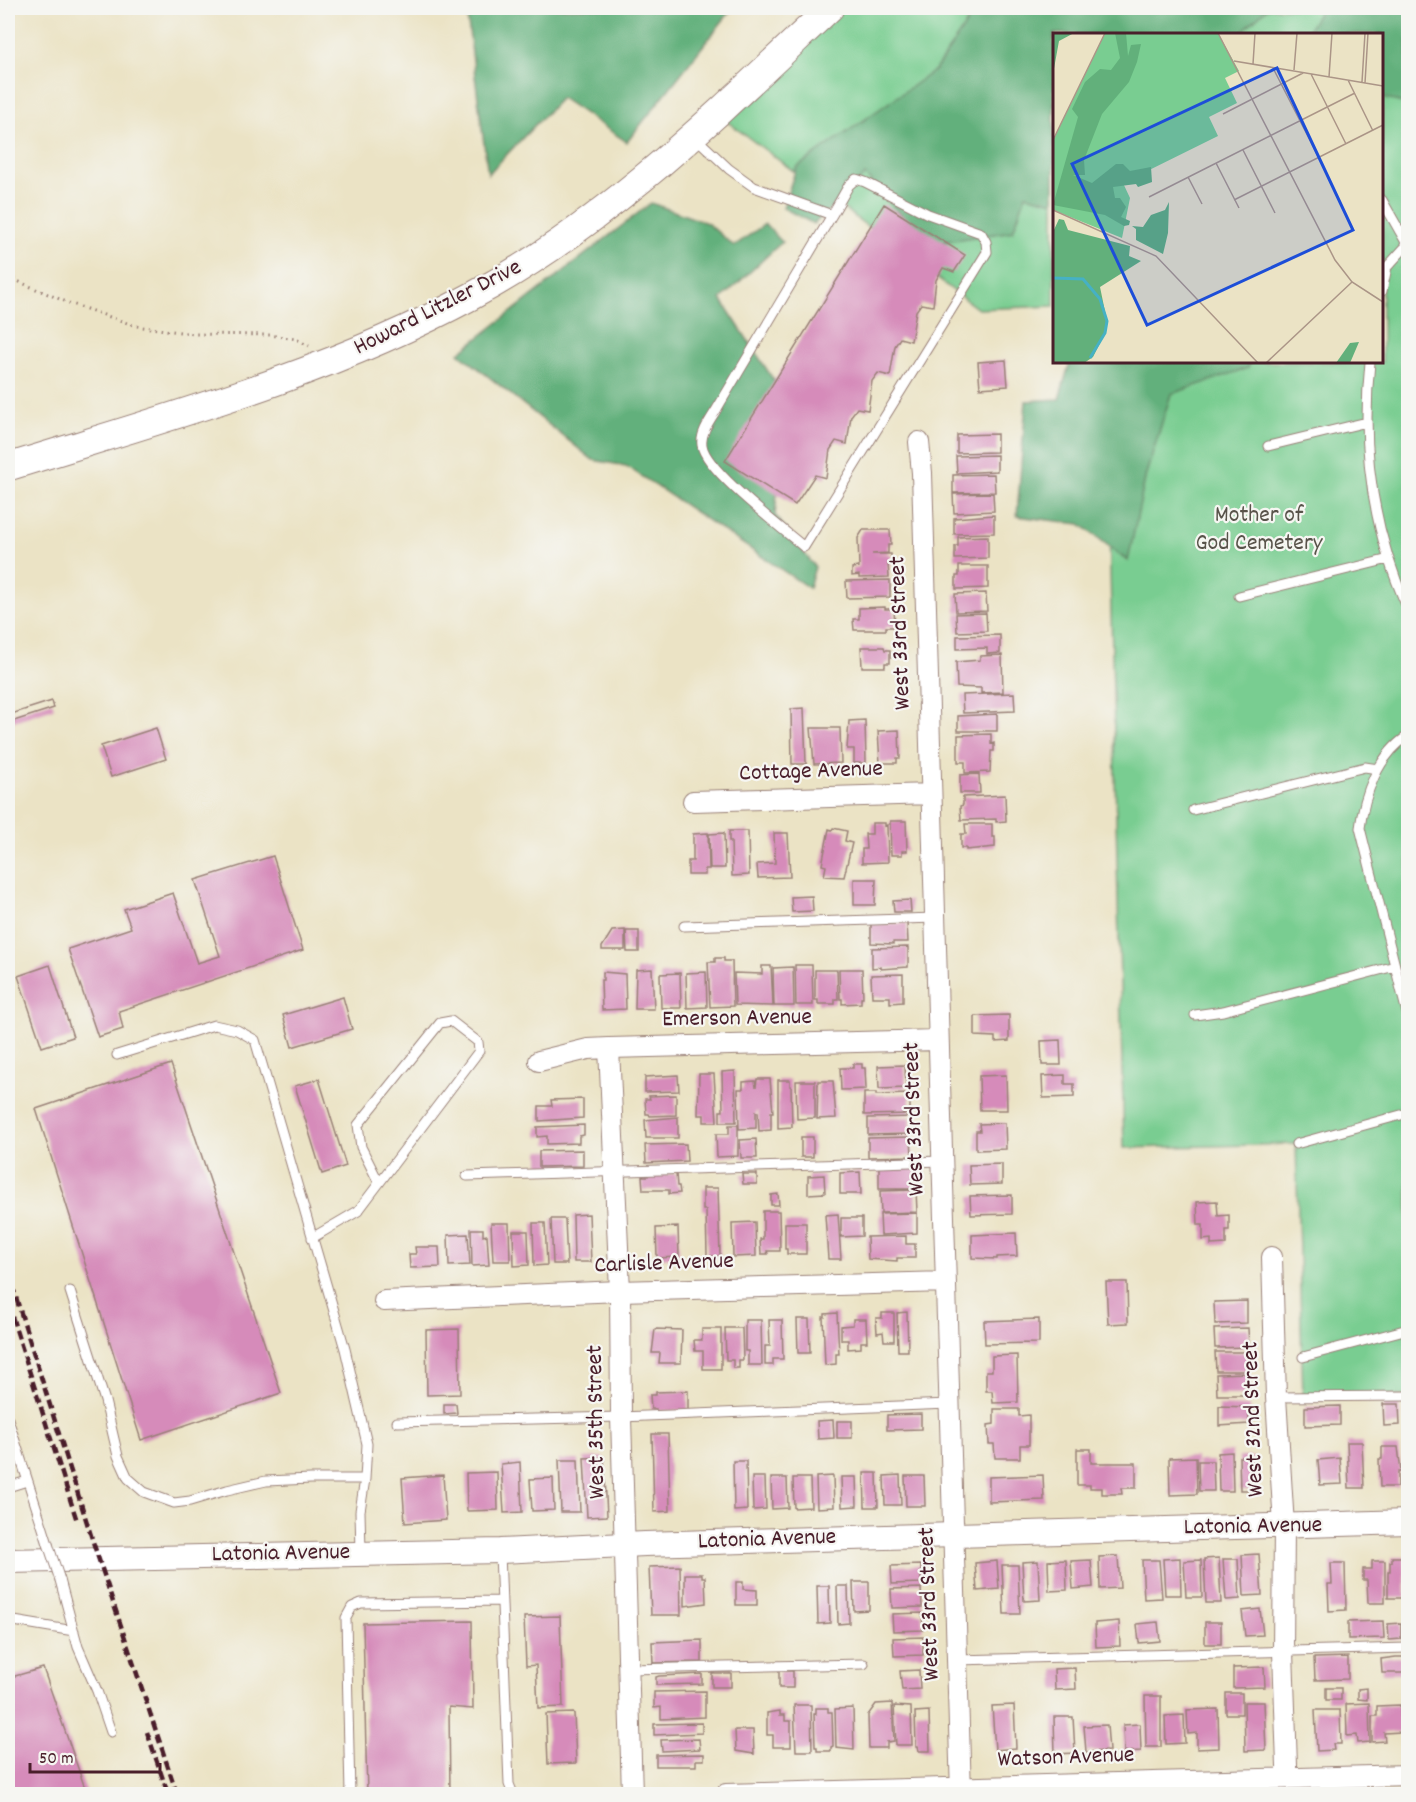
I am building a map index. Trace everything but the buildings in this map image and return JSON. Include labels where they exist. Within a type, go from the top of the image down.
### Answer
[{"type":"main road","name":"Howard Litzler Drive","points":[[8,467],[319,366],[394,336],[473,296],[527,263],[618,199],[693,136],[830,8]]},
{"type":"street","name":"West 33rd Street","points":[[919,442],[922,473],[960,1790]]},
{"type":"street","name":"Cottage Avenue","points":[[693,801],[931,794]]},
{"type":"street","name":"Emerson Avenue","points":[[539,1061],[588,1049],[938,1040]]},
{"type":"street","name":"West 35th Street","points":[[609,1048],[620,1291],[621,1417],[632,1794]]},
{"type":"street","name":"West 32nd Street","points":[[1272,1257],[1276,1397],[1284,1526],[1283,1652],[1288,1786]]},
{"type":"street","name":"Carlisle Avenue","points":[[384,1301],[946,1281]]},
{"type":"street","name":"Latonia Avenue","points":[[8,1561],[361,1552],[500,1551],[625,1545],[1408,1522]]},
{"type":"street","name":"Watson Avenue","points":[[726,1794],[1288,1786],[1408,1775]]},
{"type":"lane","points":[[693,136],[729,169],[754,187],[832,215]]},
{"type":"lane","points":[[856,179],[928,214],[981,233],[986,242],[987,252],[804,547],[727,481],[707,457],[702,446],[704,432],[718,407],[832,215],[849,185],[856,179]]},
{"type":"lane","points":[[1383,202],[1408,244],[1385,268],[1383,283]]},
{"type":"lane","points":[[1370,363],[1367,392],[1367,453],[1373,498],[1383,542],[1408,609]]},
{"type":"lane","points":[[1268,446],[1367,422]]},
{"type":"lane","points":[[1239,596],[1389,559]]},
{"type":"lane","points":[[1408,736],[1398,742],[1378,769],[1362,808],[1360,828],[1408,1017]]},
{"type":"lane","points":[[1193,810],[1365,766],[1378,769]]},
{"type":"lane","points":[[684,926],[935,918]]},
{"type":"lane","points":[[1195,1016],[1223,1011],[1395,966]]},
{"type":"lane","points":[[312,1238],[358,1211],[379,1184],[479,1051],[478,1042],[451,1021],[440,1023],[358,1125],[361,1147],[379,1184]]},
{"type":"lane","points":[[117,1055],[214,1025],[237,1029],[255,1040],[345,1349],[367,1444],[360,1511],[361,1552]]},
{"type":"lane","points":[[1296,1144],[1408,1113]]},
{"type":"lane","points":[[466,1176],[942,1161]]},
{"type":"lane","points":[[70,1290],[105,1401],[118,1456],[128,1478],[144,1492],[174,1503],[266,1481],[365,1479]]},
{"type":"lane","points":[[1303,1357],[1408,1329]]},
{"type":"lane","points":[[1276,1397],[1408,1396]]},
{"type":"lane","points":[[397,1422],[621,1417],[950,1404]]},
{"type":"lane","points":[[8,1419],[60,1580],[78,1647],[111,1732]]},
{"type":"lane","points":[[8,1487],[27,1481]]},
{"type":"lane","points":[[500,1551],[509,1784],[512,1794]]},
{"type":"lane","points":[[350,1794],[346,1618],[352,1607],[361,1603],[502,1601]]},
{"type":"lane","points":[[8,1620],[74,1630]]},
{"type":"lane","points":[[957,1660],[1408,1648]]},
{"type":"lane","points":[[628,1669],[864,1664]]},
{"type":"path","points":[[8,277],[69,303],[136,326],[194,334],[270,335],[296,339],[313,350],[319,366]]},
{"type":"green space","points":[[466,8],[733,8],[627,142],[561,98],[488,174]]},
{"type":"green space","name":"Mother of God Cemetery","points":[[830,8],[1408,8],[1408,1396],[1303,1398],[1296,1144],[1124,1148],[1105,363],[1383,363],[1383,33],[1053,33],[1053,306],[978,309],[717,114]]},
{"type":"green space","points":[[977,8],[1268,8],[1240,33],[1053,33],[1053,202],[1026,195],[1013,231],[928,244],[865,175],[814,224],[783,208],[796,168],[935,70]]},
{"type":"green space","points":[[1321,8],[1408,8],[1408,107],[1403,103],[1383,98],[1383,33],[1307,33]]},
{"type":"green space","points":[[651,203],[707,223],[734,246],[765,224],[782,242],[721,299],[786,399],[775,515],[815,567],[809,588],[626,466],[593,460],[459,353]]},
{"type":"green space","points":[[1070,363],[1250,363],[1248,368],[1171,394],[1146,474],[1128,561],[1080,524],[1017,516],[1026,401],[1059,399]]},
{"type":"railway","points":[[8,1272],[94,1545],[177,1794]]},
{"type":"railway","points":[[8,1304],[77,1521]]},
{"type":"railway","points":[[147,1732],[168,1794]]}]
